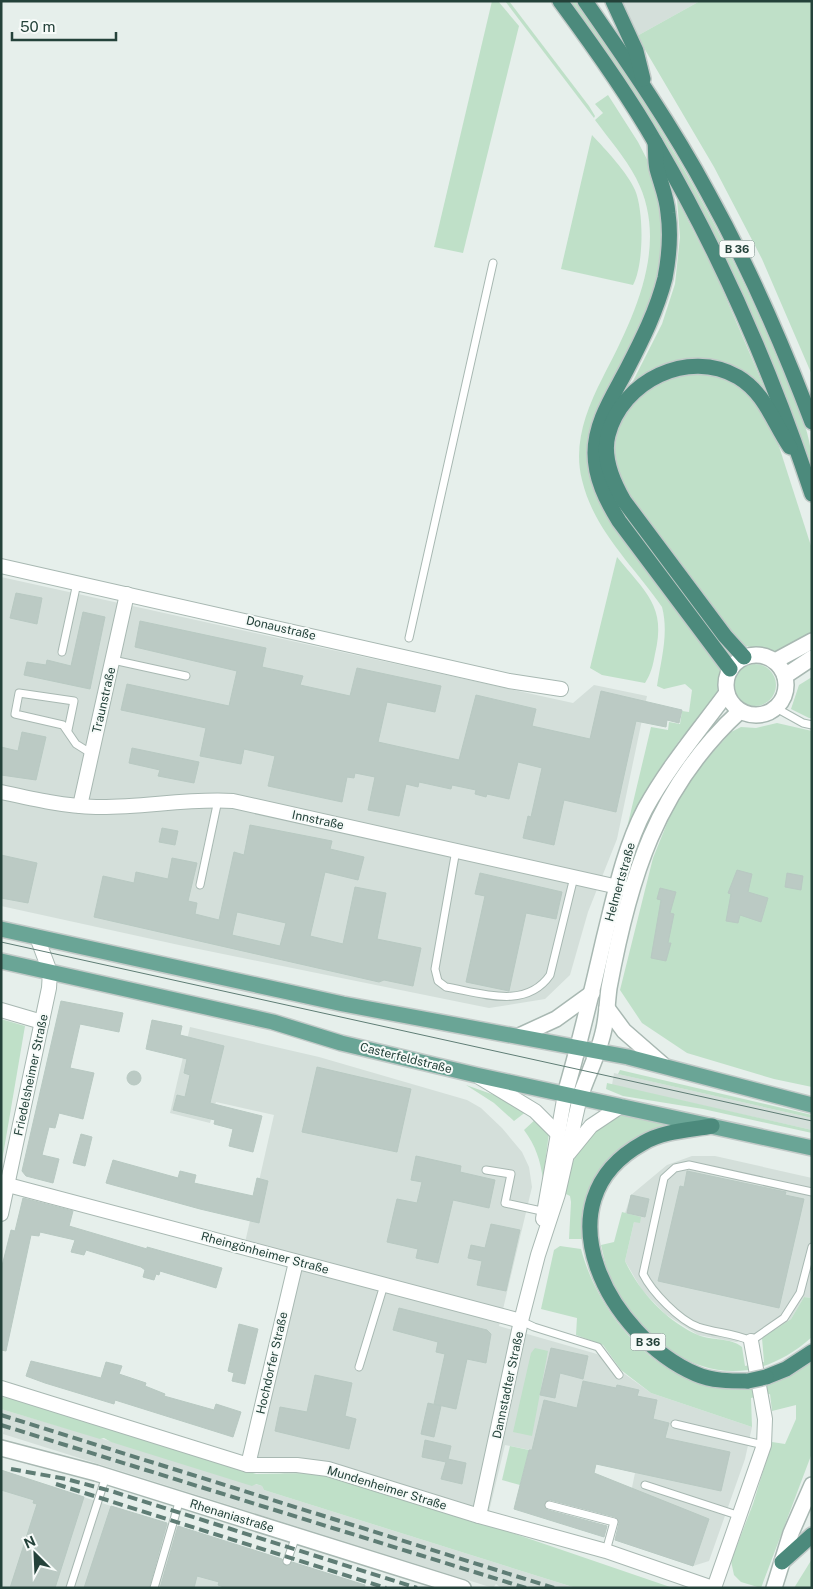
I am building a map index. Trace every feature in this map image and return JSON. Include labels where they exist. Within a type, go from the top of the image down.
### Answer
[{"type":"highway","name":"B 36","points":[[560,1],[606,66],[655,142],[689,204],[747,323],[804,468],[812,494]]},
{"type":"highway","name":"B 36","points":[[585,1],[644,86],[708,193],[752,278],[788,360],[812,422]]},
{"type":"highway","points":[[613,1],[636,50],[644,86]]},
{"type":"highway","points":[[655,142],[657,168],[668,213],[668,253],[665,277],[657,305],[599,428],[595,455],[597,470],[606,498],[619,521],[730,669]]},
{"type":"highway","points":[[744,657],[725,636],[624,501],[614,484],[609,467],[608,437],[622,404],[636,389],[667,371],[685,366],[704,366],[725,370],[751,386],[770,410],[778,428],[804,468]]},
{"type":"highway","name":"B 36","points":[[712,1126],[657,1137],[643,1142],[621,1157],[606,1175],[596,1193],[590,1216],[590,1244],[602,1281],[619,1310],[646,1340],[672,1362],[697,1375],[723,1381],[748,1381],[766,1377],[786,1369],[812,1352]]},
{"type":"highway","points":[[778,1575],[812,1535]]},
{"type":"main road","points":[[1,929],[344,1004],[663,1065],[812,1105]]},
{"type":"main road","name":"Casterfeldstraße","points":[[1,962],[273,1022],[341,1043],[476,1076],[812,1148]]},
{"type":"street","name":"Donaustraße","points":[[1,566],[510,680],[561,688]]},
{"type":"street","name":"Traunstraße","points":[[80,806],[127,594]]},
{"type":"street","points":[[775,661],[812,641]]},
{"type":"street","points":[[726,694],[731,704],[740,711],[747,714],[762,715],[776,708],[783,698],[786,687],[785,676],[775,661],[765,656],[755,654],[744,657],[730,669]]},
{"type":"street","points":[[785,676],[812,658]]},
{"type":"street","name":"Helmertstraße","points":[[572,1096],[597,1051],[603,1034],[631,841],[645,810],[686,745],[726,694],[725,685],[730,669]]},
{"type":"street","name":"Helmertstraße","points":[[572,1096],[579,1048],[592,993],[624,889],[668,800],[688,768],[715,734],[740,711]]},
{"type":"street","name":"Innstraße","points":[[1,792],[56,804],[80,806],[218,800],[247,804],[574,876],[624,889]]},
{"type":"street","name":"Friedelsheimer Straße","points":[[1,1214],[49,988],[50,972],[38,937]]},
{"type":"street","points":[[519,1036],[556,1019],[592,993]]},
{"type":"street","points":[[607,1008],[624,1031],[663,1065]]},
{"type":"street","points":[[1,1010],[42,1022]]},
{"type":"street","points":[[476,1076],[535,1111],[557,1132]]},
{"type":"street","name":"Dannstadter Straße","points":[[548,1212],[557,1132],[572,1096]]},
{"type":"street","name":"Dannstadter Straße","points":[[480,1516],[522,1321],[548,1212],[567,1155],[572,1096]]},
{"type":"street","points":[[567,1155],[591,1126],[621,1106]]},
{"type":"street","name":"Rheingönheimer Straße","points":[[8,1185],[522,1321]]},
{"type":"street","name":"Hochdorfer Straße","points":[[248,1464],[296,1262]]},
{"type":"street","points":[[713,1588],[764,1445],[765,1419],[751,1341]]},
{"type":"street","name":"Mundenheimer Straße","points":[[1,1388],[248,1464],[297,1465],[328,1469],[480,1516],[606,1551],[713,1588]]},
{"type":"street","name":"Rhenaniastraße","points":[[1,1448],[106,1476],[463,1588]]},
{"type":"street","points":[[778,1575],[812,1485]]},
{"type":"lane","points":[[410,638],[493,263]]},
{"type":"lane","points":[[62,652],[77,582]]},
{"type":"lane","points":[[112,660],[186,676]]},
{"type":"lane","points":[[68,730],[74,701],[19,693],[14,714],[63,725],[76,744],[92,754]]},
{"type":"lane","points":[[776,708],[803,723],[812,725]]},
{"type":"lane","points":[[200,885],[218,800]]},
{"type":"lane","points":[[456,850],[435,969],[438,981],[446,987],[509,998],[526,995],[543,985],[550,975],[574,876]]},
{"type":"lane","points":[[812,1192],[689,1165],[676,1168],[664,1178],[643,1274],[649,1288],[686,1320],[698,1326],[740,1336],[751,1341],[784,1318],[800,1294],[812,1247]]},
{"type":"lane","points":[[486,1170],[511,1174],[505,1203],[548,1212]]},
{"type":"lane","points":[[359,1367],[384,1285]]},
{"type":"lane","points":[[522,1321],[598,1347],[619,1375]]},
{"type":"lane","points":[[675,1424],[764,1445]]},
{"type":"lane","points":[[70,1588],[106,1476]]},
{"type":"lane","points":[[645,1485],[740,1516]]},
{"type":"lane","points":[[154,1588],[180,1499]]},
{"type":"lane","points":[[549,1505],[614,1522],[606,1551]]},
{"type":"lane","points":[[287,1561],[296,1536]]},
{"type":"shaded area","points":[[620,1],[700,1],[637,36]]},
{"type":"shaded area","points":[[1,577],[573,703],[594,685],[647,696],[617,839],[588,912],[570,975],[545,999],[489,1008],[179,945],[1,906]]},
{"type":"shaded area","points":[[190,1027],[319,1057],[467,1100],[481,1108],[502,1128],[522,1152],[529,1167],[532,1187],[499,1326],[597,1354],[651,1393],[752,1427],[745,1459],[709,1561],[693,1566],[621,1541],[635,1473],[599,1464],[505,1445],[486,1524],[248,1465],[296,1262],[244,1247],[274,1115],[216,1102],[210,1123],[170,1113]]},
{"type":"shaded area","points":[[614,1073],[812,1118],[812,1130],[612,1085]]},
{"type":"shaded area","points":[[692,1156],[715,1156],[812,1178],[812,1298],[804,1297],[791,1319],[762,1338],[736,1342],[698,1335],[665,1314],[642,1290],[625,1261],[634,1222],[623,1219],[631,1195],[667,1165]]},
{"type":"shaded area","points":[[1,1409],[262,1486],[264,1490],[576,1588],[501,1588],[496,1584],[493,1588],[3,1434],[4,1429],[1,1428]]},
{"type":"shaded area","points":[[1,1470],[111,1506],[373,1588],[1,1588]]},
{"type":"green space","points":[[492,1],[498,1],[519,26],[463,253],[434,247]]},
{"type":"green space","points":[[505,1],[509,1],[589,106],[595,116],[594,118]]},
{"type":"green space","points":[[569,1],[575,1],[634,87],[662,131],[713,221],[758,314],[796,400],[809,439],[812,466],[766,346],[695,198]]},
{"type":"green space","points":[[700,1],[812,1],[812,375],[762,259],[714,167],[637,36]]},
{"type":"green space","points":[[608,95],[638,142],[653,171],[661,206],[663,242],[659,278],[592,472],[721,667],[716,698],[679,741],[652,780],[626,832],[651,727],[668,730],[669,722],[680,724],[682,711],[689,712],[692,690],[685,684],[664,689],[657,686],[665,637],[662,607],[605,532],[588,498],[580,467],[580,441],[586,415],[636,307],[649,255],[650,229],[646,203],[636,178],[622,155],[595,120],[603,113],[595,104]]},
{"type":"green space","points":[[592,135],[627,176],[638,199],[642,238],[637,276],[633,285],[561,269]]},
{"type":"green space","points":[[677,199],[717,277],[765,389],[751,378],[677,362],[655,369],[631,385],[662,324],[675,284],[680,237]]},
{"type":"green space","points":[[706,373],[729,379],[753,396],[776,437],[812,549],[812,635],[778,652],[739,643],[708,606],[620,482],[614,456],[617,430],[623,416],[637,397],[669,375]]},
{"type":"green space","points":[[617,557],[644,590],[656,611],[658,637],[653,666],[645,683],[602,675],[590,668]]},
{"type":"green space","points":[[759,664],[767,667],[773,673],[776,685],[773,697],[767,703],[751,706],[743,703],[737,697],[734,681],[737,673],[743,667]]},
{"type":"green space","points":[[812,677],[812,718],[809,718],[791,709],[799,685]]},
{"type":"green space","points":[[777,723],[812,731],[812,1087],[774,1079],[687,1053],[642,1023],[620,990],[653,858],[672,811],[697,770],[731,732],[741,727],[756,728]]},
{"type":"green space","points":[[1,1019],[25,1026],[1,1167]]},
{"type":"green space","points":[[620,1070],[812,1115],[812,1118],[618,1074]]},
{"type":"green space","points":[[607,1083],[812,1130],[812,1133],[703,1109],[623,1096],[606,1089]]},
{"type":"green space","points":[[466,1085],[497,1096],[527,1111],[514,1121],[494,1103]]},
{"type":"green space","points":[[621,1116],[632,1116],[672,1124],[632,1141],[612,1159],[589,1196],[584,1208],[582,1239],[569,1239],[571,1202],[570,1196],[562,1192],[570,1168],[589,1135],[609,1120]]},
{"type":"green space","points":[[537,1118],[549,1133],[543,1179],[537,1153],[524,1130]]},
{"type":"green space","points":[[622,1212],[641,1217],[640,1223],[634,1222],[625,1261],[646,1294],[675,1322],[698,1335],[726,1340],[742,1347],[745,1366],[764,1362],[762,1338],[791,1319],[804,1297],[812,1298],[812,1337],[786,1356],[760,1367],[734,1371],[709,1368],[685,1359],[663,1344],[641,1325],[622,1301],[603,1264],[605,1262],[601,1245],[614,1242]]},
{"type":"green space","points":[[560,1246],[581,1249],[594,1285],[615,1319],[640,1348],[671,1370],[704,1385],[739,1389],[776,1382],[812,1361],[812,1453],[761,1588],[741,1582],[734,1575],[731,1561],[753,1504],[772,1442],[785,1444],[796,1419],[796,1405],[772,1411],[770,1394],[751,1398],[752,1427],[651,1393],[621,1370],[603,1345],[576,1335],[577,1318],[541,1309],[554,1250]]},
{"type":"green space","points":[[535,1348],[548,1351],[532,1436],[513,1432],[531,1353]]},
{"type":"green space","points":[[1,1397],[17,1398],[256,1474],[315,1473],[486,1524],[673,1588],[576,1588],[264,1490],[262,1486],[256,1484],[252,1486],[111,1442],[104,1438],[100,1439],[1,1409]]},
{"type":"green space","points":[[510,1446],[529,1450],[520,1485],[502,1480]]},
{"type":"green space","points":[[812,1559],[812,1588],[794,1588]]},
{"type":"building","points":[[16,593],[42,598],[37,624],[10,618]]},
{"type":"building","points":[[83,612],[105,617],[90,689],[24,675],[27,662],[46,665],[47,660],[71,666]]},
{"type":"building","points":[[140,621],[266,648],[262,667],[303,676],[300,685],[350,696],[357,668],[441,686],[435,712],[387,702],[378,742],[459,760],[476,695],[536,709],[532,726],[590,739],[601,691],[682,710],[679,723],[667,720],[666,727],[636,721],[616,812],[564,800],[554,845],[523,838],[528,816],[531,817],[542,768],[518,762],[509,799],[487,794],[486,797],[475,794],[476,790],[452,785],[451,789],[419,782],[418,787],[406,784],[399,816],[368,810],[375,777],[355,773],[354,778],[347,777],[342,802],[268,786],[275,756],[244,749],[241,764],[200,756],[206,728],[121,710],[127,684],[229,706],[237,671],[135,647]]},
{"type":"building","points":[[22,732],[46,737],[36,780],[1,775],[1,747],[18,751]]},
{"type":"building","points":[[132,748],[199,762],[194,783],[158,776],[160,770],[129,763]]},
{"type":"building","points":[[250,825],[332,841],[330,849],[364,857],[358,880],[325,872],[310,936],[343,944],[355,887],[386,893],[377,939],[421,948],[413,986],[384,980],[379,982],[94,917],[103,876],[134,883],[136,872],[168,879],[172,858],[197,863],[188,901],[197,903],[195,914],[219,920],[234,852],[244,855]],"holes":[[[237,912],[286,923],[280,946],[232,935]]]},
{"type":"building","points":[[162,828],[178,831],[175,845],[159,842]]},
{"type":"building","points":[[1,855],[37,863],[28,903],[1,898]]},
{"type":"building","points":[[737,870],[752,874],[748,892],[768,898],[761,922],[740,915],[738,923],[726,921],[731,894],[728,893]]},
{"type":"building","points":[[480,873],[562,892],[556,919],[526,913],[509,991],[466,982],[485,896],[475,894]]},
{"type":"building","points":[[787,873],[803,876],[801,890],[785,887]]},
{"type":"building","points":[[660,888],[676,892],[670,913],[674,914],[668,943],[671,943],[666,961],[651,958],[661,900],[657,899]]},
{"type":"building","points":[[61,1001],[123,1013],[119,1032],[80,1024],[70,1068],[94,1073],[83,1119],[59,1113],[55,1128],[49,1127],[42,1155],[59,1159],[53,1183],[26,1176],[22,1171]]},
{"type":"building","points":[[152,1020],[182,1026],[180,1035],[224,1046],[210,1103],[262,1116],[253,1152],[229,1146],[233,1129],[214,1124],[215,1120],[173,1110],[177,1095],[185,1097],[190,1075],[184,1073],[187,1059],[146,1049]]},
{"type":"building","points":[[317,1067],[411,1089],[397,1152],[302,1132]]},
{"type":"building","points":[[134,1071],[139,1073],[141,1078],[139,1083],[134,1085],[129,1083],[127,1078],[129,1073]]},
{"type":"building","points":[[81,1134],[92,1137],[85,1166],[73,1163]]},
{"type":"building","points":[[416,1156],[461,1166],[460,1172],[495,1180],[489,1208],[453,1200],[438,1263],[416,1258],[418,1249],[387,1242],[397,1199],[417,1203],[422,1182],[411,1180]]},
{"type":"building","points":[[113,1160],[178,1178],[180,1171],[196,1175],[194,1183],[253,1196],[257,1178],[268,1181],[259,1223],[106,1183]]},
{"type":"building","points":[[687,1171],[786,1192],[785,1195],[804,1199],[779,1308],[658,1281],[680,1186],[684,1187]]},
{"type":"building","points":[[631,1195],[649,1199],[645,1217],[627,1213]]},
{"type":"building","points":[[23,1198],[73,1211],[69,1226],[147,1249],[147,1247],[222,1268],[216,1288],[160,1271],[159,1275],[156,1274],[154,1280],[143,1277],[145,1270],[141,1267],[86,1250],[84,1255],[71,1252],[75,1240],[40,1232],[39,1236],[31,1235],[6,1351],[1,1350],[1,1270],[11,1230],[15,1231]]},
{"type":"building","points":[[491,1224],[520,1230],[506,1291],[477,1285],[482,1261],[468,1258],[471,1245],[485,1248]]},
{"type":"building","points":[[399,1308],[487,1330],[491,1334],[486,1363],[467,1359],[456,1409],[434,1404],[445,1354],[436,1352],[438,1342],[393,1330]]},
{"type":"building","points":[[239,1324],[258,1329],[245,1384],[232,1381],[234,1373],[228,1371]]},
{"type":"building","points":[[551,1348],[588,1356],[583,1379],[560,1373],[555,1398],[540,1395]]},
{"type":"building","points":[[31,1361],[101,1378],[106,1362],[122,1366],[119,1374],[146,1383],[145,1386],[165,1394],[164,1396],[214,1410],[216,1404],[241,1412],[233,1437],[115,1400],[114,1404],[26,1376]]},
{"type":"building","points":[[315,1375],[352,1383],[345,1416],[356,1419],[349,1449],[275,1431],[280,1407],[307,1412]]},
{"type":"building","points":[[583,1381],[616,1388],[617,1385],[639,1390],[637,1396],[657,1400],[653,1419],[669,1423],[665,1438],[730,1452],[721,1491],[596,1464],[594,1473],[709,1519],[693,1566],[615,1540],[619,1523],[615,1517],[550,1500],[544,1503],[548,1510],[607,1526],[604,1537],[514,1509],[529,1450],[532,1450],[544,1400],[577,1408]]},
{"type":"building","points":[[428,1403],[441,1406],[434,1437],[421,1434]]},
{"type":"building","points":[[425,1440],[451,1446],[448,1459],[466,1463],[462,1484],[441,1479],[446,1462],[422,1457]]},
{"type":"building","points":[[1,1470],[84,1497],[55,1588],[10,1588],[37,1504],[33,1503],[34,1500],[1,1490]]},
{"type":"building","points":[[111,1506],[167,1523],[149,1588],[84,1588]]},
{"type":"building","points":[[178,1526],[282,1559],[286,1566],[292,1562],[365,1585],[364,1588],[227,1588],[218,1585],[219,1582],[197,1576],[194,1588],[160,1588]]},
{"type":"tram line","points":[[1,942],[812,1121]]},
{"type":"railway","points":[[1,1415],[554,1588]]},
{"type":"railway","points":[[1,1425],[526,1588]]},
{"type":"railway","points":[[11,1469],[66,1479],[111,1491],[417,1588]]},
{"type":"railway","points":[[56,1484],[386,1588]]}]
